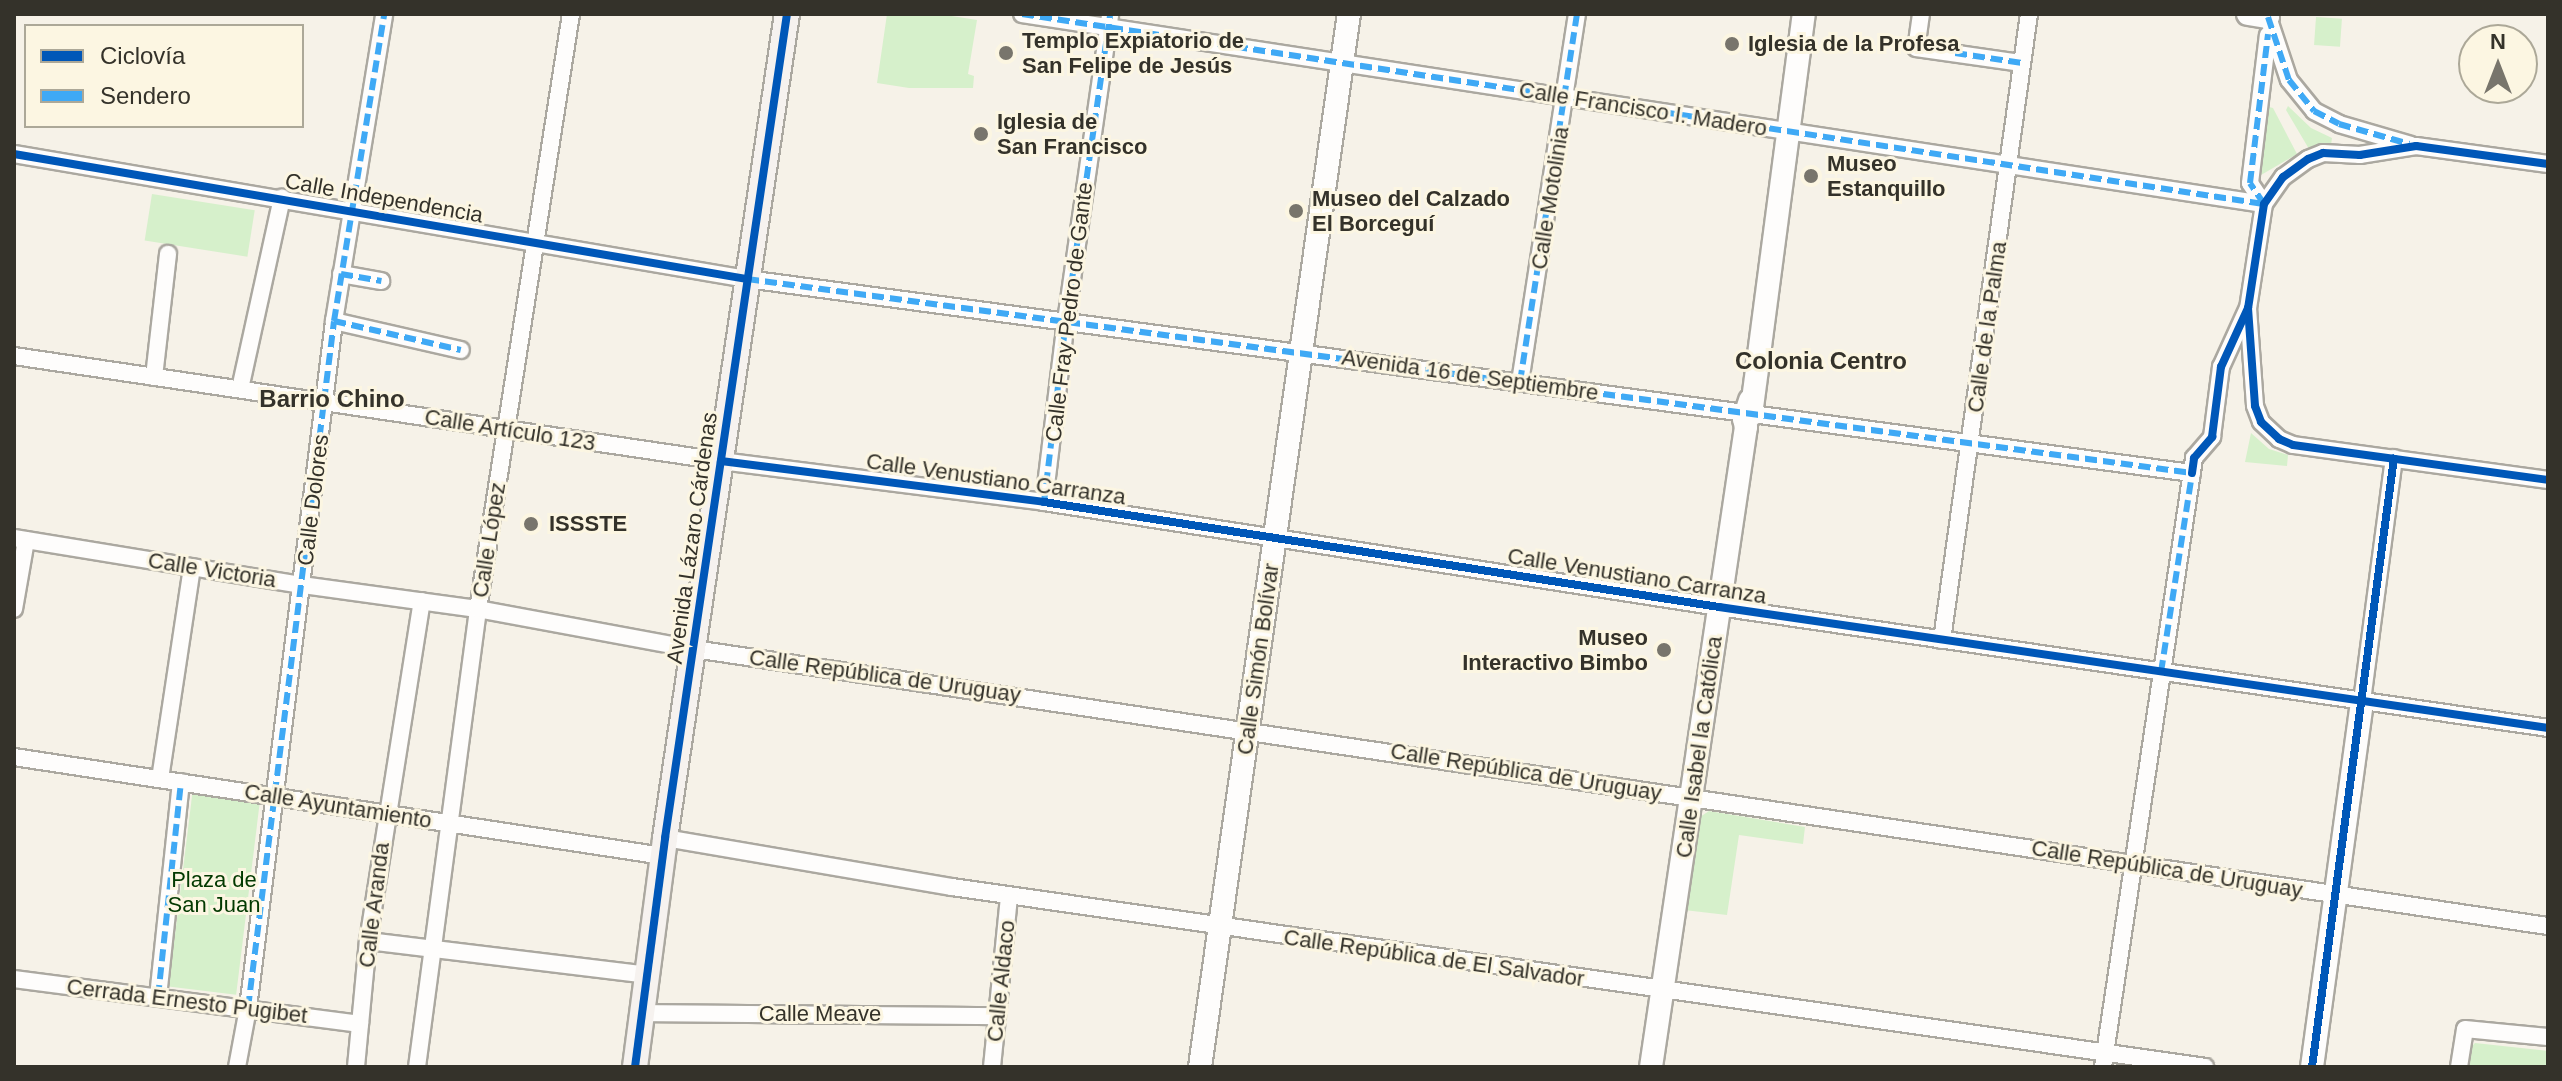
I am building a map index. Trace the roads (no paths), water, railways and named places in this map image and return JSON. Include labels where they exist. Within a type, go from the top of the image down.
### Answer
[{"type":"main road","name":"Avenida Lázaro Cárdenas","points":[[635,1067],[664,847],[787,14]]},
{"type":"street","name":"Calle Dolores","points":[[237,1067],[248,1008],[334,321],[384,14]]},
{"type":"street","name":"Calle López","points":[[417,1067],[478,609],[571,14]]},
{"type":"street","name":"Calle Francisco I. Madero","points":[[1022,14],[1108,21],[1341,63],[2264,204]]},
{"type":"street","name":"Calle Simón Bolívar","points":[[1200,1067],[1349,14]]},
{"type":"street","name":"Calle Motolinia","points":[[1520,382],[1577,14]]},
{"type":"street","name":"Calle Isabel la Católica","points":[[1651,1067],[1804,14]]},
{"type":"street","points":[[1921,14],[1916,48],[2022,63]]},
{"type":"street","name":"Calle de la Palma","points":[[1942,640],[2029,14]]},
{"type":"street","points":[[2261,15],[2289,80],[2314,111],[2339,124],[2416,146],[2548,164]]},
{"type":"street","points":[[2261,15],[2265,71],[2250,183],[2264,204]]},
{"type":"street","name":"Calle Fray Pedro de Gante","points":[[1044,502],[1108,21]]},
{"type":"street","points":[[2416,146],[2360,155],[2315,155],[2291,170],[2264,204],[2248,308],[2257,415],[2268,431],[2293,445],[2548,480]]},
{"type":"street","name":"Calle Independencia","points":[[14,154],[747,279]]},
{"type":"street","points":[[240,389],[282,198]]},
{"type":"street","points":[[154,377],[168,254]]},
{"type":"street","points":[[341,274],[381,281]]},
{"type":"street","name":"Avenida 16 de Septiembre","points":[[747,279],[2192,473]]},
{"type":"street","points":[[2104,1060],[2194,458],[2212,437],[2221,367],[2248,308]]},
{"type":"street","points":[[334,321],[461,350]]},
{"type":"street","name":"Calle Artículo 123","points":[[14,356],[721,461]]},
{"type":"street","points":[[2312,1067],[2394,458]]},
{"type":"street","name":"Calle Venustiano Carranza","points":[[721,461],[1044,502],[1719,607],[2548,728]]},
{"type":"street","points":[[14,609],[20,539]]},
{"type":"street","name":"Calle Victoria","points":[[20,539],[302,585],[478,609],[694,649]]},
{"type":"street","points":[[160,779],[192,567]]},
{"type":"street","name":"Calle Aranda","points":[[356,1067],[368,941],[422,601]]},
{"type":"street","name":"Calle República de Uruguay","points":[[694,649],[2548,926]]},
{"type":"street","name":"Calle Ayuntamiento","points":[[14,757],[448,823],[664,847]]},
{"type":"street","points":[[158,997],[181,782]]},
{"type":"street","name":"Calle República de El Salvador","points":[[664,847],[1662,991],[2104,1060],[2205,1067]]},
{"type":"street","name":"Calle Aldaco","points":[[992,1067],[1009,896]]},
{"type":"street","points":[[368,941],[647,975]]},
{"type":"street","name":"Cerrada Ernesto Pugibet","points":[[14,979],[360,1024]]},
{"type":"street","name":"Calle Meave","points":[[642,1013],[997,1016]]},
{"type":"street","points":[[2459,1067],[2465,1029],[2548,1037]]},
{"type":"place","name":"Iglesia de la Profesa","points":[[1732,44]]},
{"type":"place","name":"Templo Expiatorio de San Felipe de Jesús","points":[[1006,53]]},
{"type":"place","name":"Iglesia de San Francisco","points":[[981,134]]},
{"type":"place","name":"Museo Estanquillo","points":[[1811,176]]},
{"type":"place","name":"Museo del Calzado El Borceguí","points":[[1296,211]]},
{"type":"place","name":"ISSSTE","points":[[531,524]]},
{"type":"place","name":"Museo Interactivo Bimbo","points":[[1664,650]]},
{"type":"district","name":"Colonia Centro","points":[[1821,361]]},
{"type":"district","name":"Barrio Chino","points":[[332,399]]},
{"type":"park label","name":"Plaza de San Juan","points":[[214,892]]}]
